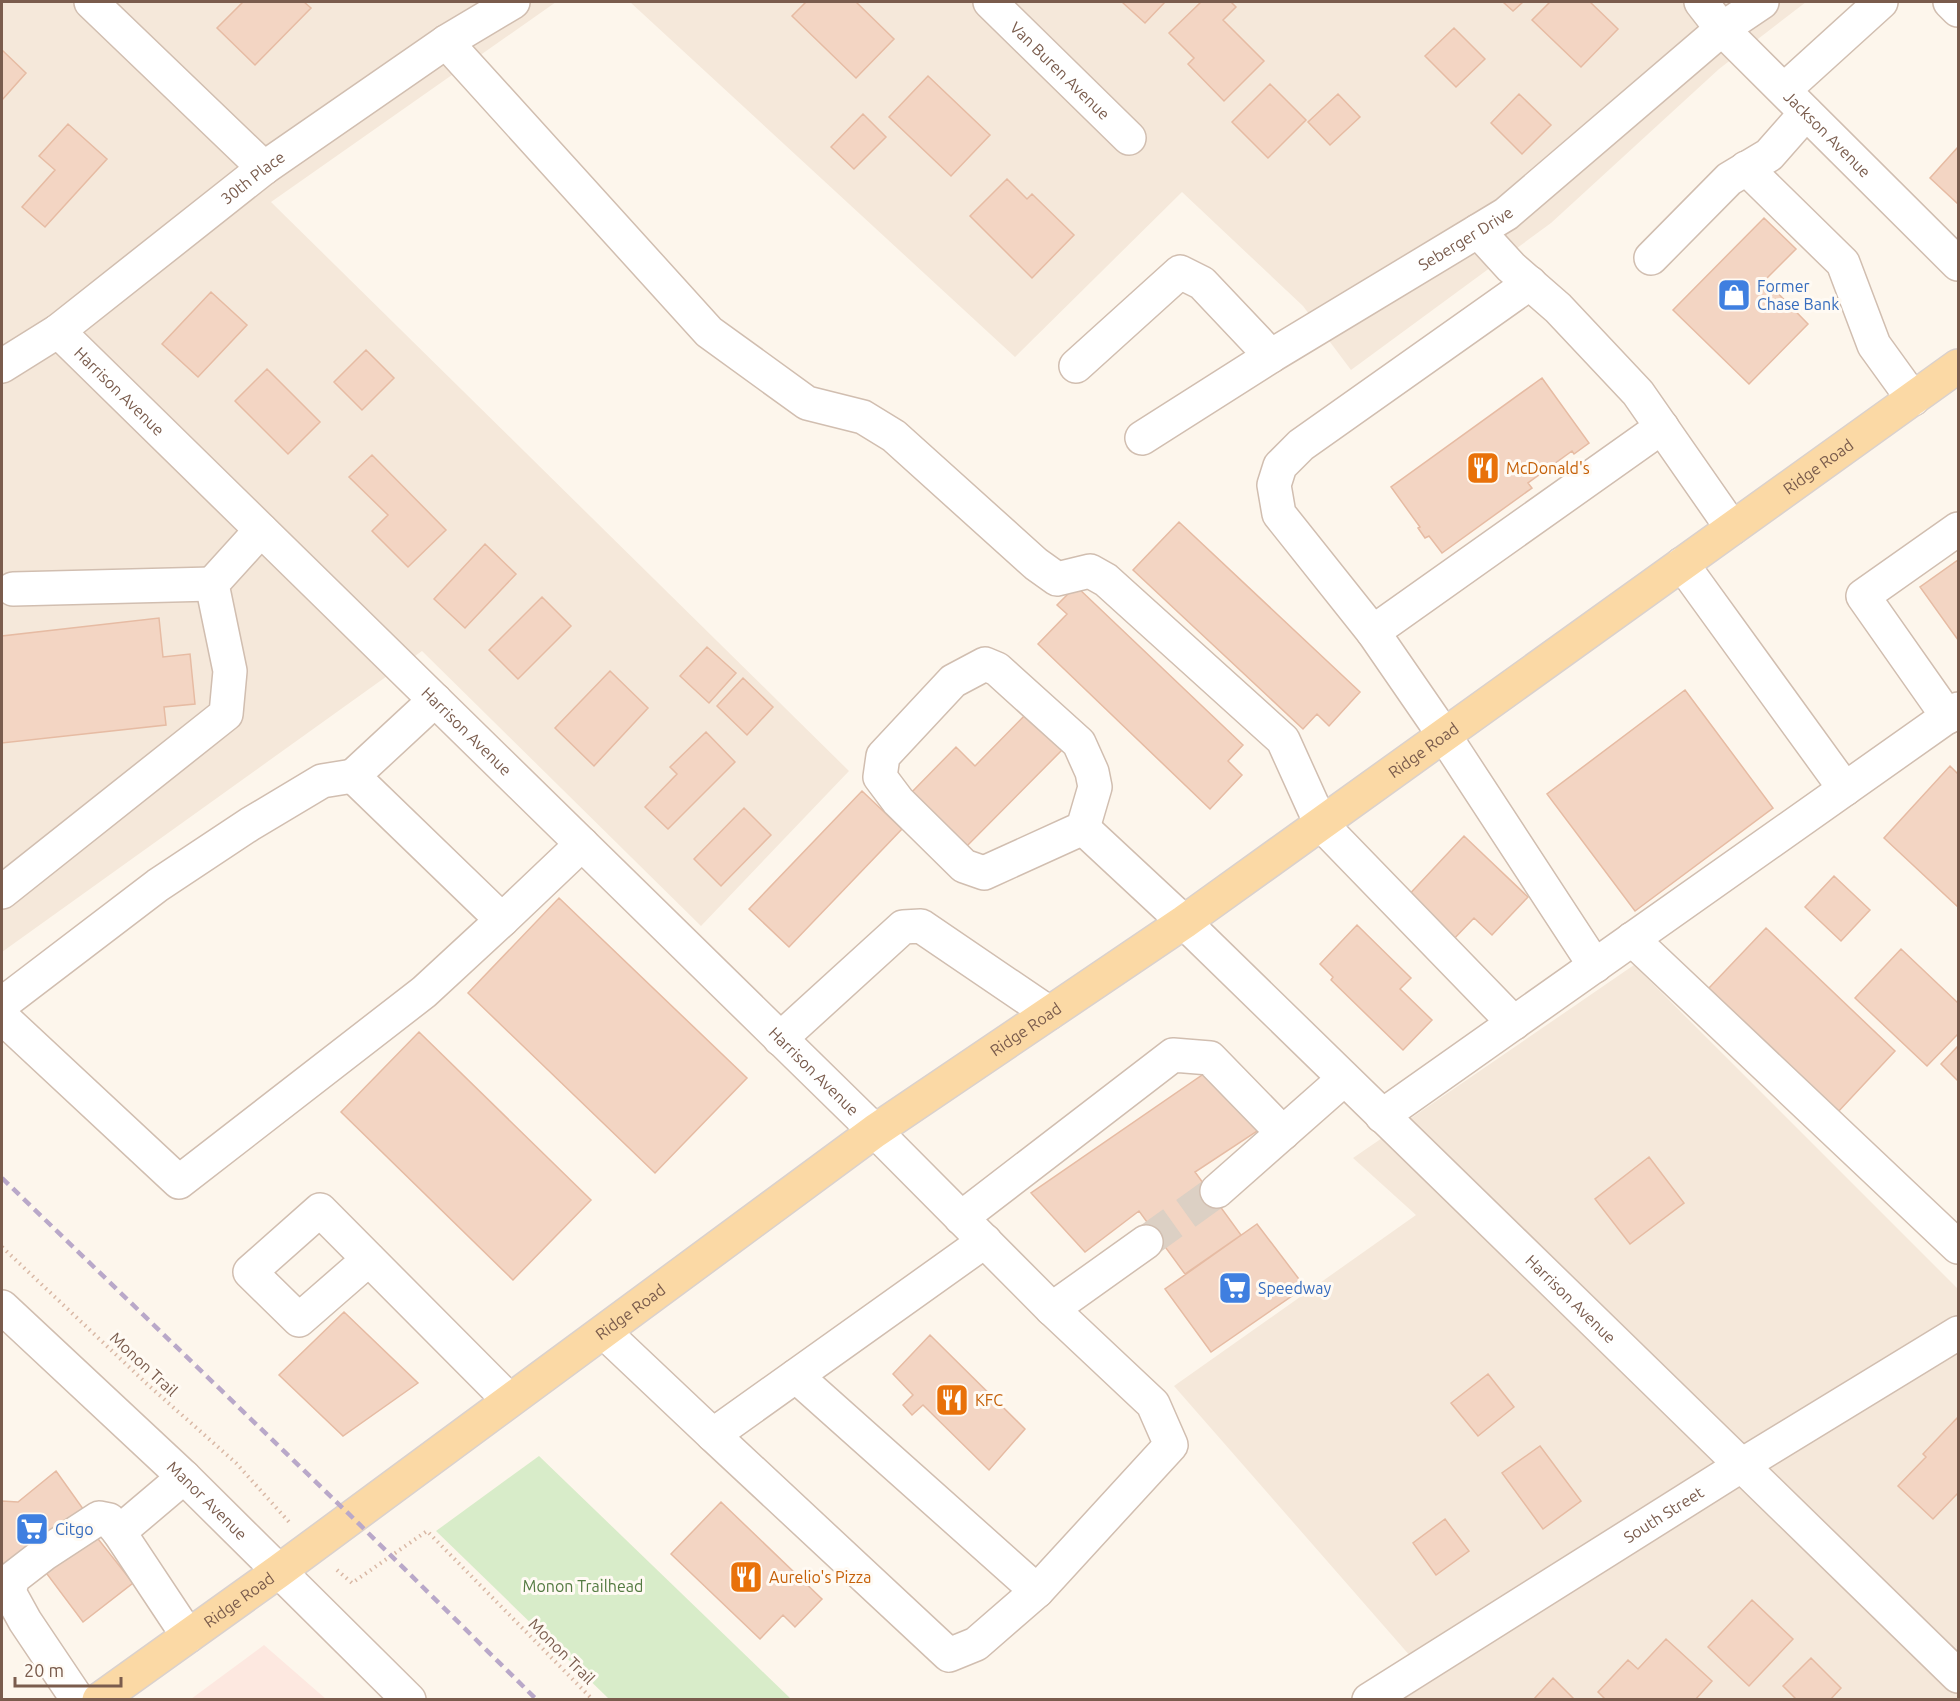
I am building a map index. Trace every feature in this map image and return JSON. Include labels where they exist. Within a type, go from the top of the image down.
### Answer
[{"type":"main road","name":"Ridge Road","points":[[99,1700],[279,1571],[875,1131],[1184,922],[1959,366]]},
{"type":"street","points":[[92,2],[264,168]]},
{"type":"street","name":"30th Place","points":[[2,366],[58,331],[264,168],[446,42],[513,2]]},
{"type":"street","name":"Van Buren Avenue","points":[[990,2],[1130,138]]},
{"type":"street","name":"Jackson Avenue","points":[[1701,2],[1722,29],[1959,264]]},
{"type":"street","name":"Seberger Drive","points":[[1142,438],[1271,356],[1506,214],[1722,29],[1762,2]]},
{"type":"street","points":[[1784,90],[1881,2]]},
{"type":"street","points":[[1950,2],[1959,10]]},
{"type":"street","points":[[446,42],[709,332],[807,402],[863,417],[894,436],[1036,564],[1057,579],[1090,571],[1106,580],[1283,740],[1321,824],[1514,1023]]},
{"type":"street","points":[[1651,258],[1729,179],[1768,155],[1806,113]]},
{"type":"street","points":[[1746,168],[1843,263],[1874,345],[1913,399]]},
{"type":"street","points":[[1478,231],[1511,267],[1558,308],[1638,393],[1732,528]]},
{"type":"street","points":[[1076,366],[1180,272],[1202,283],[1271,356]]},
{"type":"street","points":[[1530,283],[1301,445],[1280,466],[1274,485],[1279,514],[1373,632],[1444,735],[1595,966]]},
{"type":"street","name":"Harrison Avenue","points":[[58,331],[875,1131],[1052,1309],[1153,1404],[1171,1445],[1037,1591]]},
{"type":"street","points":[[1373,632],[1662,427]]},
{"type":"street","points":[[1382,1116],[1953,713],[1863,596],[1959,528]]},
{"type":"street","points":[[13,589],[212,584],[261,530]]},
{"type":"street","points":[[1682,564],[1845,789]]},
{"type":"street","points":[[2,892],[225,714],[230,671],[212,584]]},
{"type":"street","points":[[985,664],[998,669],[1079,743],[1092,772],[1095,787],[1083,828],[984,873],[964,866],[898,801],[880,777],[883,756],[953,681],[985,664]]},
{"type":"street","points":[[2,1004],[158,885],[241,830],[322,781],[353,776],[435,700]]},
{"type":"street","points":[[353,776],[502,920]]},
{"type":"street","name":"Harrison Avenue","points":[[1083,828],[1184,922],[1959,1676]]},
{"type":"street","points":[[2,1017],[179,1182],[424,992],[582,844]]},
{"type":"street","points":[[780,1039],[903,927],[921,926],[1049,1013]]},
{"type":"street","points":[[1632,939],[1959,1247]]},
{"type":"street","points":[[961,1218],[1173,1055],[1210,1058],[1283,1133]]},
{"type":"street","points":[[1217,1191],[1344,1079]]},
{"type":"street","points":[[713,1435],[985,1242]]},
{"type":"street","points":[[1052,1309],[1146,1242]]},
{"type":"street","points":[[369,1259],[509,1400]]},
{"type":"street","name":"Manor Avenue","points":[[2,1307],[184,1477],[409,1700]]},
{"type":"street","points":[[604,1332],[949,1655],[976,1644],[1037,1591],[796,1376]]},
{"type":"street","name":"South Street","points":[[1369,1700],[1742,1465],[1959,1333]]},
{"type":"street","points":[[119,1533],[184,1477]]},
{"type":"street","points":[[78,1700],[25,1621],[9,1592],[13,1578],[44,1554],[99,1518],[109,1520],[119,1533],[188,1636]]},
{"type":"path","name":"Monon Trail","points":[[2,1247],[147,1384],[236,1463],[269,1499]]},
{"type":"path","name":"Monon Trail","points":[[352,1582],[427,1531],[593,1700]]},
{"type":"shaded area","points":[[2,2],[556,2],[271,202],[849,771],[701,926],[422,651],[2,952]]},
{"type":"shaded area","points":[[630,2],[1806,2],[1719,69],[1551,223],[1351,370],[1303,306],[1182,192],[1015,357]]},
{"type":"shaded area","points":[[1634,965],[1958,1289],[1958,1699],[1404,1699],[1432,1681],[1174,1386],[1416,1215],[1353,1158]]},
{"type":"shaded area","points":[[264,1645],[326,1699],[191,1699]]},
{"type":"green space","name":"Monon Trailhead","points":[[539,1456],[791,1699],[609,1699],[436,1531]]},
{"type":"building","points":[[243,2],[304,2],[311,8],[255,65],[217,28]]},
{"type":"building","points":[[806,2],[856,2],[894,39],[856,78],[792,16]]},
{"type":"building","points":[[1122,2],[1165,2],[1145,23]]},
{"type":"building","points":[[1201,2],[1231,2],[1236,7],[1223,20],[1264,61],[1224,101],[1188,64],[1194,58],[1169,33]]},
{"type":"building","points":[[1503,2],[1523,2],[1513,11]]},
{"type":"building","points":[[1550,2],[1590,2],[1618,29],[1581,67],[1532,20]]},
{"type":"building","points":[[1454,28],[1485,59],[1456,87],[1425,56]]},
{"type":"building","points":[[2,50],[26,73],[2,100]]},
{"type":"building","points":[[928,76],[990,135],[951,176],[889,117]]},
{"type":"building","points":[[1270,84],[1306,120],[1268,158],[1232,122]]},
{"type":"building","points":[[1338,94],[1360,117],[1330,145],[1308,122]]},
{"type":"building","points":[[1519,94],[1551,125],[1522,154],[1491,123]]},
{"type":"building","points":[[863,114],[886,137],[854,169],[831,147]]},
{"type":"building","points":[[68,124],[107,159],[45,227],[22,207],[55,170],[39,156]]},
{"type":"building","points":[[1958,147],[1958,204],[1930,178]]},
{"type":"building","points":[[1007,179],[1027,199],[1032,194],[1074,235],[1032,278],[970,216]]},
{"type":"building","name":"Former Chase Bank","points":[[1764,218],[1796,249],[1765,280],[1808,324],[1749,384],[1673,310]]},
{"type":"building","points":[[211,292],[247,325],[198,377],[162,344]]},
{"type":"building","points":[[366,350],[394,378],[362,410],[334,382]]},
{"type":"building","points":[[267,369],[320,422],[288,454],[235,401]]},
{"type":"building","name":"McDonald's","points":[[1542,378],[1589,443],[1574,454],[1572,451],[1528,483],[1532,488],[1442,553],[1429,536],[1425,538],[1418,528],[1420,527],[1391,487]]},
{"type":"building","points":[[372,455],[446,530],[408,567],[372,531],[388,515],[349,477]]},
{"type":"building","points":[[1179,522],[1360,692],[1329,726],[1317,714],[1303,729],[1133,570]]},
{"type":"building","points":[[485,544],[516,574],[465,628],[434,599]]},
{"type":"building","points":[[1958,560],[1958,640],[1920,587]]},
{"type":"building","points":[[1076,586],[1243,745],[1228,761],[1242,775],[1210,809],[1038,644],[1067,614],[1057,605]]},
{"type":"building","points":[[542,597],[571,626],[518,679],[489,650]]},
{"type":"building","points":[[159,618],[163,657],[190,654],[195,704],[164,707],[166,725],[2,743],[2,636]]},
{"type":"building","points":[[707,647],[736,673],[709,703],[680,676]]},
{"type":"building","points":[[610,671],[648,708],[594,766],[555,728]]},
{"type":"building","points":[[743,678],[773,707],[747,735],[717,706]]},
{"type":"building","points":[[1685,690],[1773,808],[1635,911],[1547,794]]},
{"type":"building","points":[[1030,710],[1066,746],[962,851],[907,797],[956,747],[975,766]]},
{"type":"building","points":[[706,732],[735,762],[668,829],[645,807],[677,774],[670,767]]},
{"type":"building","points":[[1950,766],[1958,774],[1958,907],[1884,838]]},
{"type":"building","points":[[862,791],[902,829],[789,947],[749,909]]},
{"type":"building","points":[[744,808],[771,835],[721,886],[694,859]]},
{"type":"building","points":[[1464,836],[1528,897],[1492,935],[1474,918],[1450,943],[1404,900]]},
{"type":"building","points":[[1834,876],[1870,910],[1841,941],[1805,907]]},
{"type":"building","points":[[559,898],[747,1078],[655,1173],[468,993]]},
{"type":"building","points":[[1357,925],[1411,978],[1400,989],[1432,1020],[1403,1050],[1331,980],[1333,977],[1320,964]]},
{"type":"building","points":[[1766,928],[1895,1051],[1837,1113],[1708,989]]},
{"type":"building","points":[[1901,949],[1958,1003],[1958,1034],[1927,1066],[1855,998]]},
{"type":"building","points":[[419,1032],[591,1200],[513,1280],[341,1112]]},
{"type":"building","points":[[1958,1046],[1958,1081],[1941,1064]]},
{"type":"building","name":"Speedway","points":[[1208,1071],[1265,1126],[1195,1172],[1241,1235],[1185,1274],[1139,1211],[1085,1252],[1031,1193]]},
{"type":"building","points":[[1649,1157],[1684,1203],[1630,1244],[1595,1199]]},
{"type":"building","name":"Speedway","points":[[1257,1224],[1305,1287],[1211,1352],[1165,1289]]},
{"type":"building","points":[[344,1312],[418,1383],[343,1436],[279,1375]]},
{"type":"building","name":"KFC","points":[[930,1335],[1025,1429],[989,1470],[923,1405],[912,1415],[903,1405],[913,1395],[893,1374]]},
{"type":"building","points":[[1488,1374],[1514,1407],[1478,1436],[1451,1403]]},
{"type":"building","points":[[1957,1418],[1958,1493],[1933,1519],[1898,1486],[1926,1457],[1923,1454]]},
{"type":"building","points":[[1540,1446],[1581,1501],[1543,1529],[1502,1473]]},
{"type":"building","name":"Citgo","points":[[56,1471],[86,1513],[2,1570],[2,1501],[18,1502]]},
{"type":"building","name":"Aurelio's Pizza","points":[[721,1502],[822,1599],[795,1627],[783,1615],[760,1639],[671,1554]]},
{"type":"building","points":[[1445,1519],[1469,1551],[1436,1575],[1413,1543]]},
{"type":"building","name":"Citgo","points":[[91,1530],[133,1583],[83,1622],[41,1566]]},
{"type":"building","points":[[1752,1600],[1793,1639],[1749,1686],[1708,1647]]},
{"type":"building","points":[[1666,1639],[1712,1681],[1695,1700],[1606,1700],[1598,1692],[1628,1660],[1638,1669]]},
{"type":"building","points":[[1811,1658],[1841,1688],[1830,1700],[1797,1700],[1783,1686]]},
{"type":"building","points":[[1553,1678],[1575,1700],[1533,1700]]},
{"type":"tunnel","points":[[1146,1242],[1217,1191]]},
{"type":"railway","points":[[2,1178],[537,1700]]},
{"type":"place","name":"Former Chase Bank","points":[[1734,295]]},
{"type":"place","name":"McDonald's","points":[[1483,468]]},
{"type":"place","name":"Speedway","points":[[1235,1288]]},
{"type":"place","name":"KFC","points":[[952,1400]]},
{"type":"place","name":"Citgo","points":[[32,1529]]},
{"type":"place","name":"Aurelio's Pizza","points":[[746,1577]]}]
